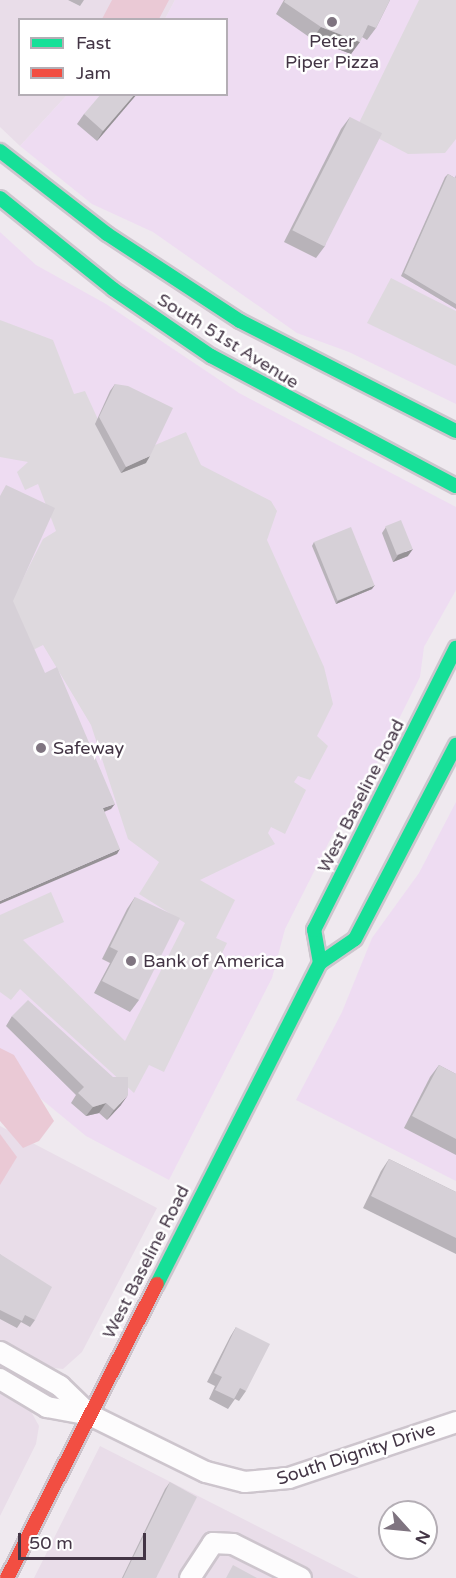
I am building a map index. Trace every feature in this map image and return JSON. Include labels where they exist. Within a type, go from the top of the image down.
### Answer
[{"type":"main road","name":"South 51st Avenue","points":[[0,151],[98,228],[240,321],[456,431]]},
{"type":"main road","name":"South 51st Avenue","points":[[0,198],[113,289],[211,356],[456,486]]},
{"type":"main road","name":"West Baseline Road","points":[[320,963],[314,930],[456,648]]},
{"type":"main road","name":"West Baseline Road","points":[[7,1578],[320,963],[355,939],[456,745]]},
{"type":"street","points":[[0,1352],[60,1386],[90,1414]]},
{"type":"street","points":[[0,1379],[47,1407],[90,1414]]},
{"type":"street","name":"South Dignity Drive","points":[[90,1414],[206,1472],[265,1483],[456,1422]]},
{"type":"street","points":[[190,1578],[213,1543],[234,1544],[301,1578]]},
{"type":"shaded area","points":[[0,0],[175,0],[166,18],[18,18],[18,96],[66,96],[20,146],[0,127]]},
{"type":"shaded area","points":[[112,0],[169,0],[160,18],[103,18]]},
{"type":"shaded area","points":[[175,0],[456,0],[456,404],[349,352],[297,333],[153,232],[92,204],[20,146],[66,96],[228,96],[228,18],[166,18]]},
{"type":"shaded area","points":[[419,0],[456,0],[456,139],[445,153],[408,154],[357,127]]},
{"type":"shaded area","points":[[0,232],[36,265],[106,304],[239,393],[456,507],[456,590],[424,647],[420,677],[376,765],[332,836],[285,929],[272,978],[169,1180],[86,1136],[0,1065]]},
{"type":"shaded area","points":[[391,278],[456,311],[456,366],[367,323]]},
{"type":"shaded area","points":[[0,320],[53,340],[74,394],[85,391],[117,461],[186,432],[201,465],[271,501],[277,511],[267,540],[324,667],[333,704],[317,736],[328,746],[310,780],[298,776],[294,782],[306,790],[285,834],[271,827],[268,833],[275,844],[200,880],[235,900],[216,938],[227,943],[164,1072],[149,1065],[134,1093],[20,989],[11,1000],[0,992],[0,915],[51,892],[64,922],[23,940],[125,1041],[185,923],[139,894],[159,862],[128,839],[91,725],[43,645],[31,651],[8,608],[43,539],[56,531],[38,484],[25,490],[17,472],[28,462],[0,457]]},
{"type":"shaded area","points":[[456,802],[456,1181],[296,1100],[342,1012],[372,938],[419,873]]},
{"type":"shaded area","points":[[0,1048],[14,1055],[54,1121],[39,1141],[23,1148],[0,1121]]},
{"type":"shaded area","points":[[0,1126],[157,1208],[82,1352],[63,1369],[46,1367],[0,1342]]},
{"type":"shaded area","points":[[0,1134],[17,1157],[0,1185]]},
{"type":"shaded area","points":[[0,1389],[28,1406],[39,1426],[36,1444],[0,1516]]},
{"type":"shaded area","points":[[100,1446],[359,1578],[34,1578]]},
{"type":"building","name":"Peter Piper Pizza","points":[[285,0],[390,0],[376,28],[368,25],[360,42],[321,27],[284,2]]},
{"type":"building","points":[[99,96],[133,96],[103,131],[84,114]]},
{"type":"building","points":[[350,117],[382,133],[324,247],[292,230]]},
{"type":"building","points":[[448,174],[456,177],[456,304],[404,273]]},
{"type":"building","points":[[115,384],[128,386],[173,408],[150,456],[126,467],[99,417]]},
{"type":"building","name":"Safeway","points":[[6,485],[55,508],[13,601],[45,673],[57,667],[115,804],[103,808],[120,849],[0,901],[0,496]]},
{"type":"building","points":[[401,520],[413,549],[397,555],[385,526]]},
{"type":"building","points":[[351,527],[375,585],[338,600],[314,542]]},
{"type":"building","name":"Bank of America","points":[[135,897],[180,918],[139,1000],[102,981],[118,951],[110,947]]},
{"type":"building","points":[[28,1000],[113,1077],[128,1077],[128,1095],[114,1110],[106,1103],[93,1107],[78,1093],[84,1087],[12,1016]]},
{"type":"building","points":[[439,1065],[456,1074],[456,1139],[412,1116]]},
{"type":"building","points":[[389,1159],[456,1192],[456,1238],[371,1196]]},
{"type":"building","points":[[0,1254],[52,1287],[35,1320],[25,1315],[22,1321],[0,1310]]},
{"type":"building","points":[[236,1327],[270,1344],[246,1391],[240,1388],[234,1399],[215,1390],[222,1377],[214,1373]]},
{"type":"building","points":[[170,1482],[197,1497],[156,1578],[123,1578]]},
{"type":"building","points":[[233,1565],[257,1578],[226,1578]]},
{"type":"traffic: fast","points":[[0,151],[107,234],[240,321],[456,431]]},
{"type":"traffic: fast","points":[[0,198],[113,289],[211,356],[456,486]]},
{"type":"traffic: fast","points":[[320,963],[314,930],[456,648]]},
{"type":"traffic: fast","points":[[157,1284],[320,963],[355,939],[456,745]]},
{"type":"traffic: jam","points":[[7,1578],[157,1284]]},
{"type":"place","name":"Peter Piper Pizza","points":[[332,22]]},
{"type":"place","name":"Safeway","points":[[41,748]]},
{"type":"place","name":"Bank of America","points":[[131,961]]}]
